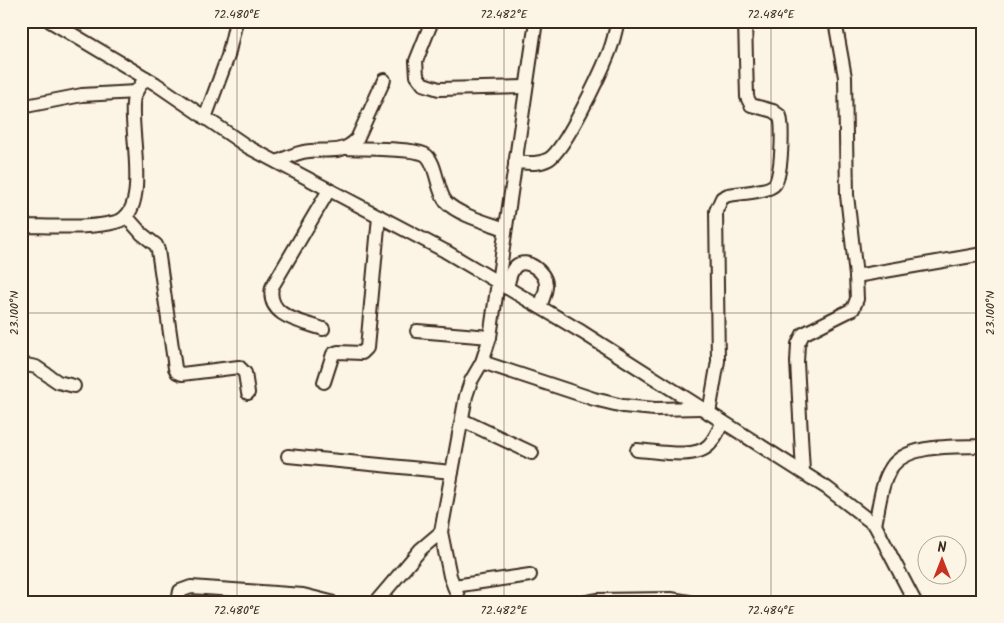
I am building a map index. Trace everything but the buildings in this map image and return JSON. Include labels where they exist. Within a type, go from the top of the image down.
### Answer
[{"type":"street","points":[[50,21],[146,78],[248,147],[445,250],[540,307],[827,488],[875,525],[915,602]]},
{"type":"street","points":[[205,118],[228,56],[236,21]]},
{"type":"street","points":[[432,21],[416,61],[417,76],[423,84],[439,89],[526,88]]},
{"type":"street","points":[[460,602],[450,576],[441,532],[466,396],[471,381],[482,362],[502,285],[505,229],[536,21]]},
{"type":"street","points":[[515,162],[541,163],[554,155],[580,114],[609,53],[618,21]]},
{"type":"street","points":[[705,410],[718,361],[716,211],[718,204],[722,198],[728,195],[766,189],[775,185],[778,177],[782,137],[780,116],[773,111],[751,105],[747,97],[745,21]]},
{"type":"street","points":[[803,472],[797,362],[800,338],[809,330],[853,309],[857,299],[847,195],[845,77],[835,21]]},
{"type":"street","points":[[21,226],[97,225],[117,222],[126,216],[134,203],[136,185],[133,105],[136,92],[146,78]]},
{"type":"street","points":[[347,148],[357,139],[384,80]]},
{"type":"street","points":[[21,107],[82,95],[136,92]]},
{"type":"street","points":[[277,162],[303,152],[334,151],[347,148],[406,151],[424,154],[431,161],[445,201],[462,212],[505,229]]},
{"type":"street","points":[[323,329],[280,313],[271,301],[271,294],[272,287],[329,190]]},
{"type":"street","points":[[126,216],[142,234],[156,245],[158,250],[177,372],[182,374],[239,367],[245,373],[248,393]]},
{"type":"street","points":[[324,382],[333,354],[338,352],[362,353],[367,348],[379,216]]},
{"type":"street","points":[[856,276],[983,254]]},
{"type":"street","points":[[502,285],[515,266],[528,263],[540,271],[545,279],[546,289],[540,307]]},
{"type":"street","points":[[416,331],[490,337]]},
{"type":"street","points":[[482,362],[594,399],[623,406],[705,410]]},
{"type":"street","points":[[21,364],[36,367],[58,382],[74,386]]},
{"type":"street","points":[[462,420],[532,453]]},
{"type":"street","points":[[637,450],[682,454],[699,452],[710,445],[723,422]]},
{"type":"street","points":[[875,525],[886,479],[891,468],[898,460],[917,451],[934,448],[983,446]]},
{"type":"street","points":[[288,456],[452,472]]},
{"type":"street","points":[[376,602],[421,549],[441,532]]},
{"type":"street","points":[[454,586],[530,574]]},
{"type":"street","points":[[178,602],[180,591],[187,587],[256,596],[303,594],[331,602]]},
{"type":"street","points":[[586,602],[597,600],[671,599],[690,602]]}]
